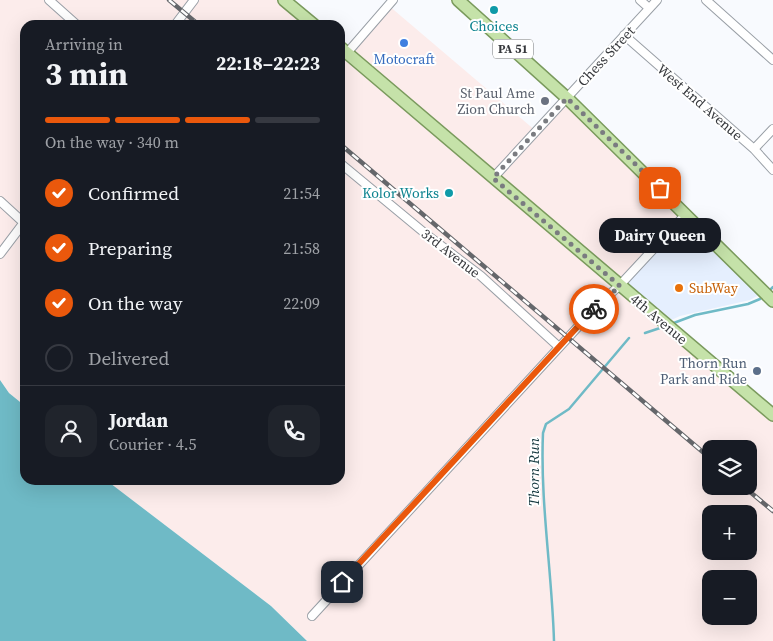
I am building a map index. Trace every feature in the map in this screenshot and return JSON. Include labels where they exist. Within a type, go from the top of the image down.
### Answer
[{"type":"main road","points":[[284,0],[308,20]]},
{"type":"main road","name":"PA 51","points":[[458,0],[567,98],[773,301]]},
{"type":"main road","name":"4th Avenue","points":[[345,51],[773,415]]},
{"type":"street","points":[[49,0],[71,20]]},
{"type":"street","points":[[179,20],[194,0]]},
{"type":"street","points":[[345,49],[393,0]]},
{"type":"street","points":[[640,0],[650,8]]},
{"type":"street","name":"Chess Street","points":[[493,178],[657,0]]},
{"type":"street","points":[[706,0],[773,60]]},
{"type":"street","name":"West End Avenue","points":[[624,35],[754,149],[773,170]]},
{"type":"street","points":[[754,149],[773,129]]},
{"type":"street","name":"3rd Avenue","points":[[345,167],[427,235],[481,276],[559,347]]},
{"type":"street","points":[[0,201],[20,218]]},
{"type":"street","points":[[312,616],[599,304],[620,286],[686,214]]},
{"type":"street","points":[[0,254],[20,227]]},
{"type":"shaded area","points":[[0,0],[284,0],[308,20],[20,20],[20,402],[9,393],[0,380]]},
{"type":"shaded area","points":[[388,5],[536,131],[567,98],[686,214],[621,286],[773,415],[773,641],[307,641],[271,606],[113,485],[345,485],[345,51],[347,53]]},
{"type":"shaded area","points":[[686,214],[764,292],[750,300],[680,316],[665,323],[620,285]]},
{"type":"water","points":[[0,380],[9,393],[20,402],[20,485],[113,485],[271,606],[307,641],[0,641]]},
{"type":"waterway","name":"Thorn Run","points":[[671,324],[695,315],[748,304],[760,299]]},
{"type":"waterway","name":"Thorn Run","points":[[645,333],[663,327]]},
{"type":"waterway","name":"Thorn Run","points":[[554,641],[543,485],[543,433],[546,424],[569,409],[629,338]]},
{"type":"railway","points":[[169,0],[193,20]]},
{"type":"railway","points":[[345,148],[702,451]]},
{"type":"railway","points":[[754,495],[773,511]]},
{"type":"way so far","points":[[594,309],[620,286],[493,178],[567,98],[660,188]]},
{"type":"place","name":"Choices","points":[[494,10]]},
{"type":"place","name":"Motocraft","points":[[404,43]]},
{"type":"place","name":"St Paul Ame Zion Church","points":[[545,101]]},
{"type":"place","name":"Dairy Queen","points":[[660,188]]},
{"type":"place","name":"Kolor Works","points":[[449,193]]},
{"type":"place","name":"SubWay","points":[[679,288]]},
{"type":"place","name":"Thorn Run Park and Ride","points":[[757,371]]},
{"type":"route","points":[[342,582],[594,309]]}]
